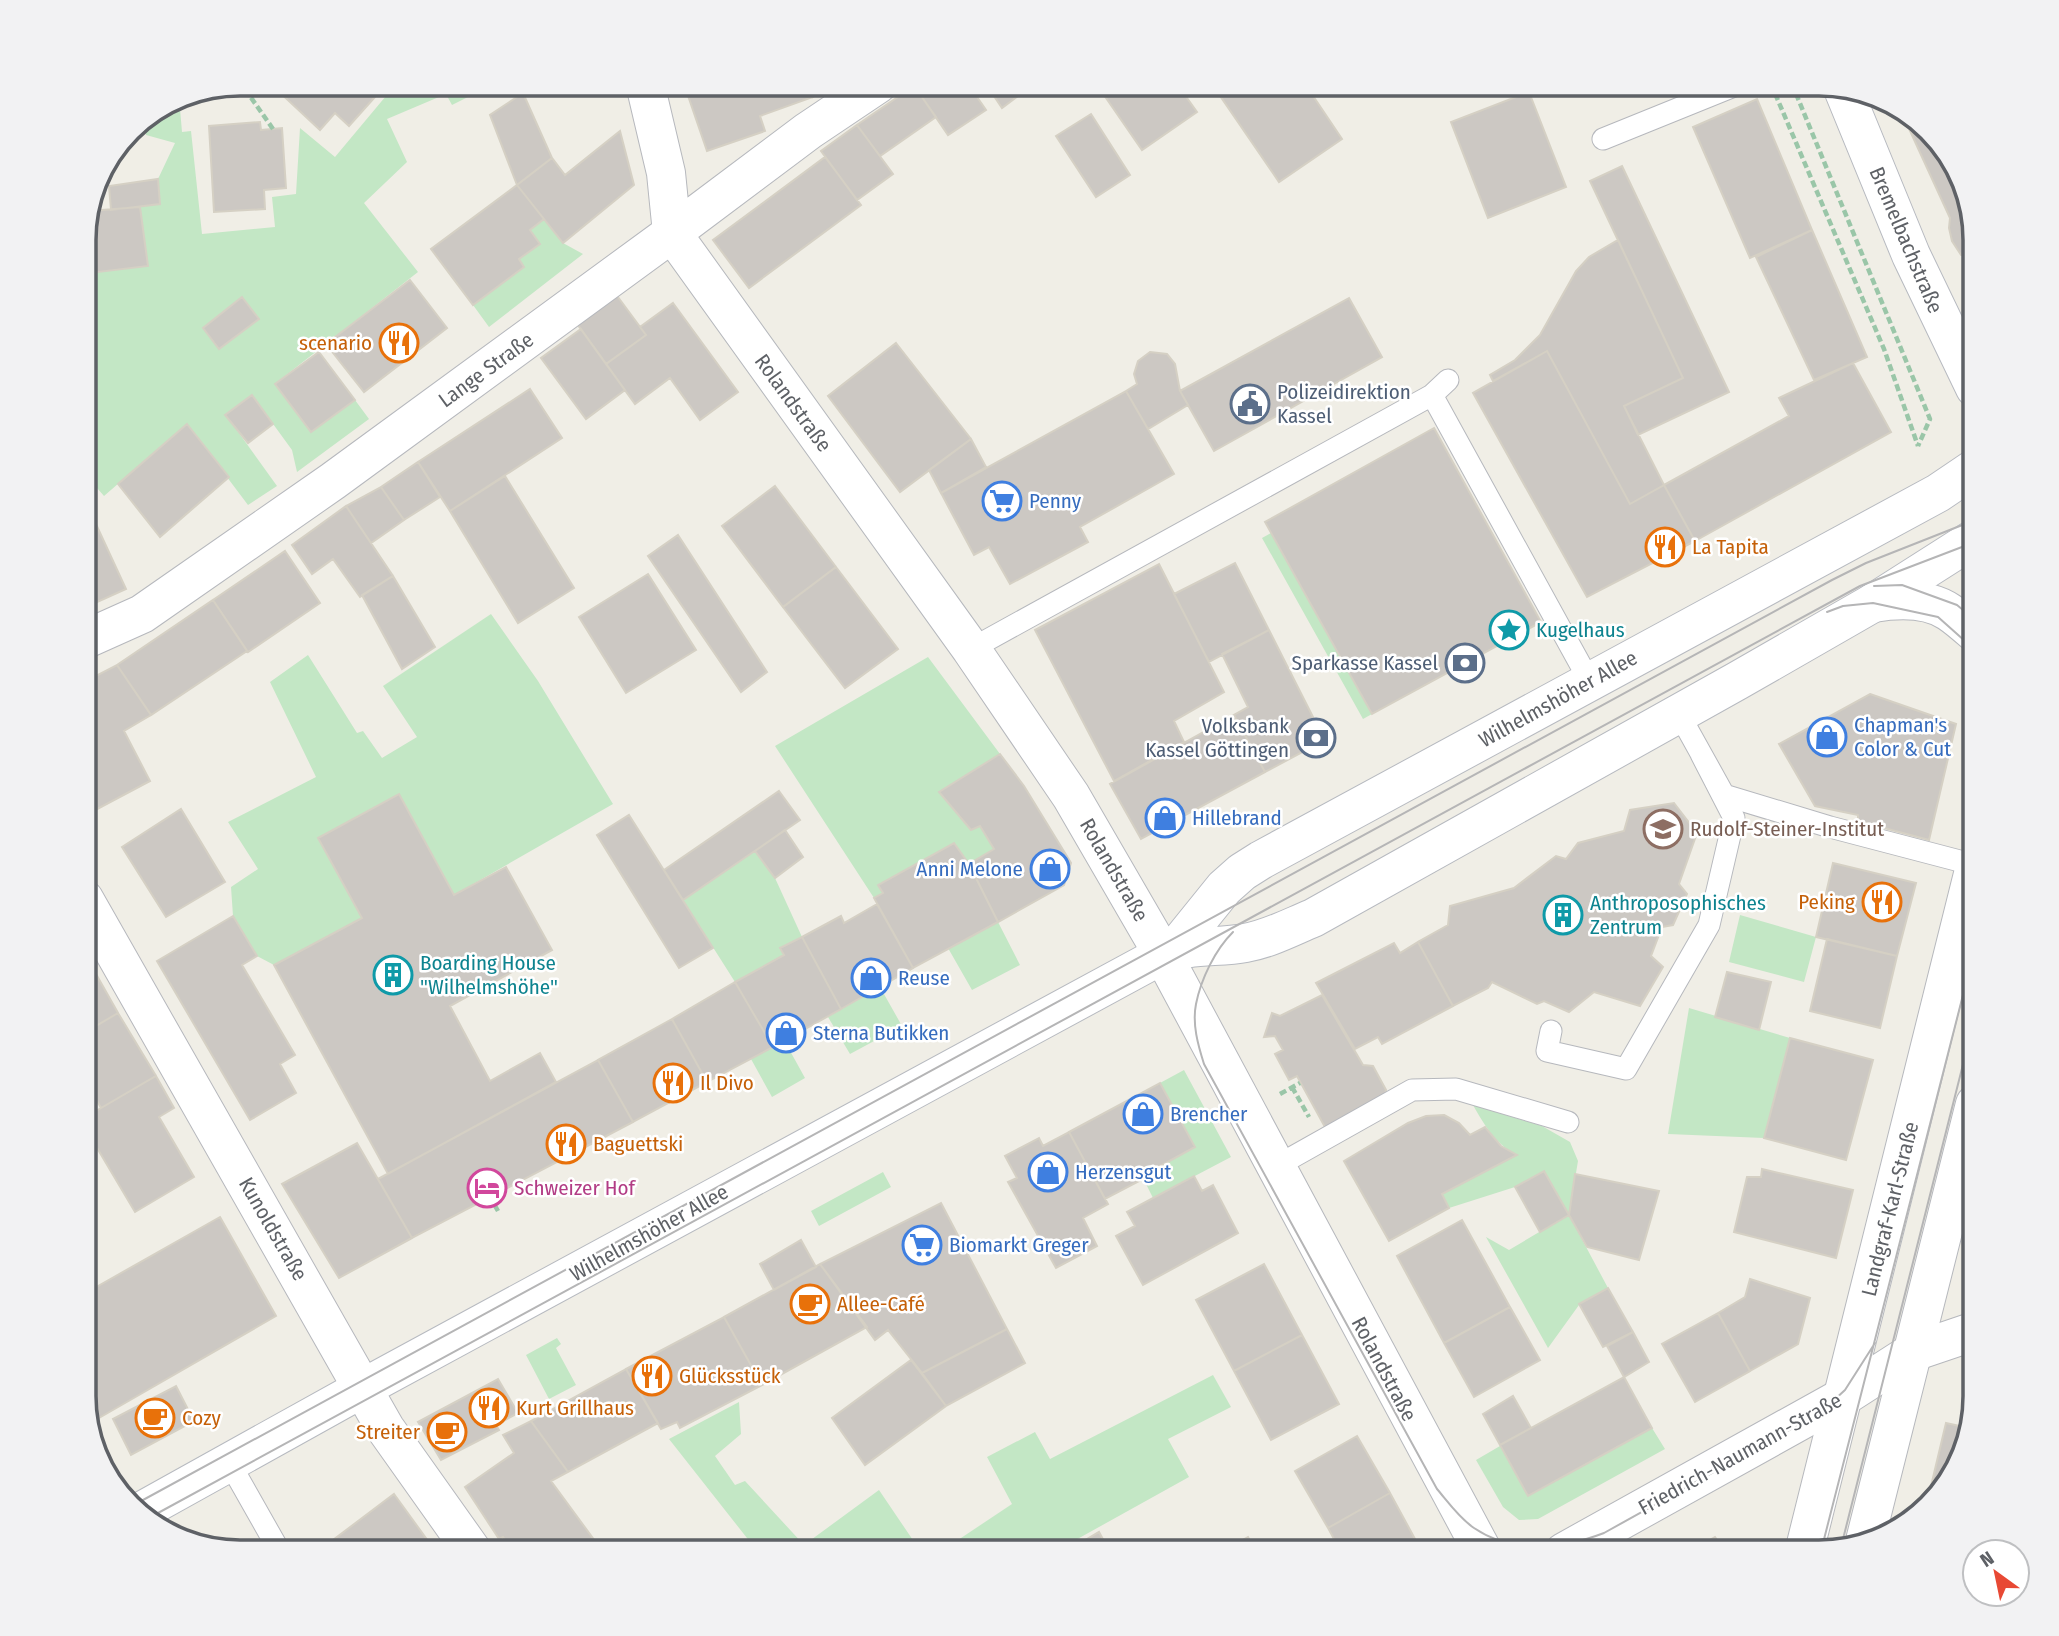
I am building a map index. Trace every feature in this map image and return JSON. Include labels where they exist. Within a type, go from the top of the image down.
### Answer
[{"type":"street","points":[[648,96],[666,173],[672,233]]},
{"type":"street","name":"Lange Straße","points":[[97,634],[142,614],[333,481],[808,131],[860,96]]},
{"type":"street","name":"Bremelbachstraße","points":[[1852,100],[1911,255],[1963,363]]},
{"type":"street","name":"Rolandstraße","points":[[672,233],[971,649],[1071,796],[1162,955],[1477,1540]]},
{"type":"street","name":"Wilhelmshöher Allee","points":[[149,1507],[1162,955],[1182,940],[1213,899],[1242,872],[1938,493],[1963,476]]},
{"type":"street","name":"Wilhelmshöher Allee","points":[[1162,955],[1193,947],[1244,944],[1313,918],[1873,603],[1963,546]]},
{"type":"street","points":[[1873,603],[1909,601],[1934,606],[1948,611],[1963,623]]},
{"type":"street","name":"Landgraf-Karl-Straße","points":[[1807,1540],[1963,913]]},
{"type":"street","name":"Kunoldstraße","points":[[97,922],[385,1428],[464,1540]]},
{"type":"street","points":[[1866,1532],[1963,1152]]},
{"type":"street","name":"Friedrich-Naumann-Straße","points":[[1586,1540],[1843,1397],[1913,1352],[1963,1335]]},
{"type":"lane","points":[[1603,139],[1709,96]]},
{"type":"lane","points":[[971,649],[1432,395],[1448,380]]},
{"type":"lane","points":[[1432,395],[1590,682]]},
{"type":"lane","points":[[1679,714],[1724,795],[1830,827],[1963,862]]},
{"type":"lane","points":[[1551,1031],[1547,1051],[1626,1069],[1709,925],[1734,818],[1701,754]]},
{"type":"lane","points":[[1275,1167],[1412,1090],[1456,1089],[1568,1122]]},
{"type":"lane","points":[[229,1462],[273,1540]]},
{"type":"path","points":[[250,96],[273,129]]},
{"type":"path","points":[[1776,96],[1884,349],[1918,446],[1930,419],[1797,96]]},
{"type":"path","points":[[1287,1090],[1300,1083]]},
{"type":"path","points":[[490,1197],[498,1211]]},
{"type":"green space","points":[[386,96],[441,96],[387,119],[407,162],[364,203],[418,272],[276,383],[311,432],[355,400],[369,419],[297,472],[292,450],[252,395],[226,415],[277,486],[248,505],[187,424],[104,496],[97,488],[97,272],[147,266],[140,207],[160,204],[158,179],[175,143],[145,133],[180,109],[182,132],[191,131],[202,234],[275,227],[272,197],[296,194],[300,128],[335,157]]},
{"type":"green space","points":[[447,96],[470,96],[452,105]]},
{"type":"green space","points":[[544,219],[563,243],[583,254],[489,327],[473,305],[524,267],[519,259],[540,244],[530,230]]},
{"type":"green space","points":[[1271,533],[1372,714],[1363,719],[1262,538]]},
{"type":"green space","points":[[491,614],[538,681],[613,804],[454,895],[399,794],[319,838],[362,918],[274,965],[257,956],[233,916],[231,887],[258,869],[228,822],[316,777],[270,682],[308,655],[357,733],[363,731],[382,758],[417,737],[383,686]]},
{"type":"green space","points":[[928,657],[1000,754],[939,792],[971,830],[980,826],[994,849],[969,864],[954,843],[878,885],[883,893],[874,898],[775,746]]},
{"type":"green space","points":[[755,851],[775,878],[802,937],[781,947],[784,955],[735,982],[683,900]]},
{"type":"green space","points":[[1740,915],[1816,937],[1804,982],[1729,962]]},
{"type":"green space","points":[[998,922],[1020,965],[972,990],[948,948]]},
{"type":"green space","points":[[880,987],[902,1026],[850,1054],[828,1017]]},
{"type":"green space","points":[[1689,1008],[1790,1038],[1764,1138],[1668,1134]]},
{"type":"green space","points":[[784,1040],[805,1078],[772,1097],[751,1059]]},
{"type":"green space","points":[[1184,1070],[1231,1157],[1153,1198],[1142,1176],[1195,1147],[1160,1083]]},
{"type":"green space","points":[[1473,1105],[1542,1126],[1570,1142],[1578,1161],[1569,1215],[1608,1288],[1579,1305],[1548,1348],[1486,1237],[1509,1250],[1568,1215],[1543,1172],[1515,1187],[1449,1208],[1442,1194],[1516,1155],[1496,1139]]},
{"type":"green space","points":[[883,1172],[891,1187],[819,1226],[811,1211]]},
{"type":"green space","points":[[557,1338],[561,1344],[556,1348],[576,1385],[549,1399],[526,1355]]},
{"type":"green space","points":[[1213,1375],[1231,1407],[1168,1439],[1189,1477],[1076,1540],[958,1540],[1012,1504],[987,1457],[1035,1432],[1050,1459]]},
{"type":"green space","points":[[739,1402],[741,1434],[715,1456],[735,1485],[745,1481],[799,1540],[749,1540],[669,1439]]},
{"type":"green space","points":[[1652,1428],[1665,1449],[1538,1519],[1519,1520],[1503,1507],[1476,1460],[1500,1446],[1528,1496]]},
{"type":"green space","points":[[879,1490],[913,1540],[811,1540]]},
{"type":"building","points":[[284,96],[376,96],[349,126],[335,113],[320,130]]},
{"type":"building","points":[[518,96],[524,96],[552,158],[517,185],[490,115]]},
{"type":"building","points":[[688,96],[813,96],[760,116],[765,131],[707,151]]},
{"type":"building","points":[[899,96],[921,96],[936,117],[880,156],[857,125]]},
{"type":"building","points":[[921,96],[976,96],[986,110],[948,135]]},
{"type":"building","points":[[994,96],[1018,96],[1002,108]]},
{"type":"building","points":[[1105,96],[1186,96],[1197,112],[1142,150]]},
{"type":"building","points":[[1220,96],[1313,96],[1342,139],[1279,182]]},
{"type":"building","points":[[1519,96],[1531,96],[1566,187],[1488,218],[1451,122]]},
{"type":"building","points":[[1757,99],[1812,230],[1750,258],[1693,127]]},
{"type":"building","points":[[1091,114],[1130,175],[1096,197],[1056,136]]},
{"type":"building","points":[[260,122],[261,130],[282,128],[286,188],[264,190],[265,209],[214,212],[209,126]]},
{"type":"building","points":[[857,125],[893,174],[857,200],[821,151]]},
{"type":"building","points":[[1909,128],[1927,145],[1952,185],[1960,212],[1963,256],[1952,241],[1950,218]]},
{"type":"building","points":[[620,131],[634,185],[563,243],[517,185],[552,158],[565,175]]},
{"type":"building","points":[[825,157],[861,205],[749,288],[713,240]]},
{"type":"building","points":[[1622,166],[1729,392],[1638,435],[1624,406],[1683,378],[1590,181]]},
{"type":"building","points":[[158,179],[160,204],[111,210],[109,186]]},
{"type":"building","points":[[517,185],[544,219],[530,230],[540,244],[519,259],[524,267],[473,305],[431,249]]},
{"type":"building","points":[[140,207],[148,266],[97,272],[99,210]]},
{"type":"building","points":[[1812,230],[1867,357],[1814,380],[1756,257]]},
{"type":"building","points":[[1618,240],[1683,378],[1624,406],[1664,485],[1630,504],[1547,351],[1493,381],[1490,375],[1515,360],[1540,335],[1576,271],[1589,257]]},
{"type":"building","points":[[410,280],[447,328],[364,392],[326,344]]},
{"type":"building","points":[[615,293],[646,335],[606,364],[575,321]]},
{"type":"building","points":[[242,297],[259,319],[219,349],[203,328]]},
{"type":"building","points":[[1349,298],[1382,357],[1214,451],[1180,391]]},
{"type":"building","points":[[673,303],[738,392],[700,420],[670,378],[635,404],[606,364],[646,335],[640,327]]},
{"type":"building","points":[[581,329],[625,390],[586,419],[541,358]]},
{"type":"building","points":[[896,343],[971,439],[900,492],[828,396]]},
{"type":"building","points":[[1547,351],[1630,504],[1664,485],[1695,541],[1587,597],[1473,393]]},
{"type":"building","points":[[319,352],[355,400],[311,432],[275,384]]},
{"type":"building","points":[[1150,352],[1167,354],[1175,364],[1180,391],[1188,405],[1148,429],[1126,391],[1137,384],[1134,374],[1138,361]]},
{"type":"building","points":[[1853,363],[1891,432],[1695,541],[1664,485],[1789,416],[1779,398]]},
{"type":"building","points":[[530,389],[562,438],[450,511],[418,462]]},
{"type":"building","points":[[1126,391],[1174,474],[1080,527],[1088,542],[1010,584],[989,547],[974,555],[941,493]]},
{"type":"building","points":[[252,395],[273,424],[248,443],[225,415]]},
{"type":"building","points":[[187,424],[229,477],[160,537],[118,484]]},
{"type":"building","points":[[1434,428],[1541,622],[1372,714],[1265,522]]},
{"type":"building","points":[[971,439],[986,467],[941,493],[929,470]]},
{"type":"building","points":[[418,462],[440,497],[404,520],[381,487]]},
{"type":"building","points":[[505,476],[574,588],[518,623],[450,511]]},
{"type":"building","points":[[775,486],[836,567],[783,607],[722,526]]},
{"type":"building","points":[[381,487],[404,520],[371,543],[346,506]]},
{"type":"building","points":[[346,506],[393,576],[360,597],[333,559],[312,574],[292,545]]},
{"type":"building","points":[[97,526],[126,589],[97,602]]},
{"type":"building","points":[[678,535],[767,672],[741,692],[648,556]]},
{"type":"building","points":[[285,551],[320,603],[248,652],[213,600]]},
{"type":"building","points":[[1235,563],[1269,630],[1209,662],[1174,594]]},
{"type":"building","points":[[1159,564],[1224,692],[1174,721],[1184,742],[1114,781],[1035,630]]},
{"type":"building","points":[[836,567],[898,649],[845,688],[783,607]]},
{"type":"building","points":[[648,574],[696,650],[626,693],[579,617]]},
{"type":"building","points":[[393,576],[435,647],[402,669],[362,595]]},
{"type":"building","points":[[213,600],[247,651],[151,715],[117,665]]},
{"type":"building","points":[[1269,630],[1316,723],[1316,738],[1310,748],[1265,772],[1234,715],[1248,707],[1222,654]]},
{"type":"building","points":[[117,665],[151,715],[124,731],[150,781],[97,809],[97,675]]},
{"type":"building","points":[[1870,694],[1956,724],[1929,840],[1858,821],[1858,815],[1815,806],[1779,744]]},
{"type":"building","points":[[1234,715],[1265,772],[1141,839],[1110,784]]},
{"type":"building","points":[[1000,754],[1024,786],[1071,863],[1064,885],[998,922],[969,864],[994,849],[980,826],[971,830],[939,792]]},
{"type":"building","points":[[779,791],[800,820],[683,900],[664,870]]},
{"type":"building","name":"Boarding House \"Wilhelmshöhe\"","points":[[399,794],[454,895],[506,867],[552,950],[450,1006],[490,1081],[540,1053],[556,1082],[388,1174],[274,965],[362,918],[318,838]]},
{"type":"building","name":"Anthroposophisches Zentrum","points":[[1674,803],[1697,833],[1679,884],[1687,894],[1673,925],[1662,927],[1651,956],[1663,967],[1640,1006],[1594,992],[1569,1012],[1544,1001],[1537,1004],[1492,982],[1488,988],[1453,1006],[1418,942],[1448,925],[1450,906],[1514,888],[1556,856],[1566,859],[1578,843],[1624,831],[1630,810]]},
{"type":"building","points":[[181,809],[225,882],[166,917],[122,847]]},
{"type":"building","points":[[629,815],[713,948],[679,968],[597,835]]},
{"type":"building","points":[[785,830],[803,857],[775,878],[755,851]]},
{"type":"building","points":[[954,843],[969,864],[998,922],[913,968],[874,898],[883,893],[878,885]]},
{"type":"building","points":[[1833,863],[1916,883],[1897,956],[1816,937]]},
{"type":"building","points":[[877,904],[913,968],[841,1009],[802,937],[841,916],[844,923]]},
{"type":"building","points":[[233,916],[257,956],[242,965],[295,1055],[280,1064],[296,1093],[250,1120],[157,961]]},
{"type":"building","points":[[802,937],[841,1009],[773,1047],[735,982],[784,955],[780,948]]},
{"type":"building","points":[[1827,939],[1897,956],[1880,1028],[1810,1011]]},
{"type":"building","points":[[1418,942],[1453,1006],[1382,1044],[1378,1037],[1355,1049],[1316,983],[1394,943],[1400,953]]},
{"type":"building","points":[[1727,972],[1771,982],[1759,1030],[1715,1017]]},
{"type":"building","points":[[97,976],[118,1013],[97,1025]]},
{"type":"building","points":[[735,982],[773,1047],[707,1082],[672,1019]]},
{"type":"building","points":[[1322,995],[1363,1065],[1373,1066],[1386,1090],[1384,1098],[1326,1129],[1297,1076],[1289,1080],[1275,1054],[1283,1050],[1275,1036],[1264,1037],[1272,1013],[1280,1016]]},
{"type":"building","points":[[118,1013],[156,1076],[101,1108],[97,1101],[97,1025]]},
{"type":"building","points":[[672,1019],[707,1082],[633,1122],[598,1060]]},
{"type":"building","points":[[1790,1038],[1873,1060],[1846,1160],[1764,1138]]},
{"type":"building","points":[[598,1060],[633,1122],[412,1238],[378,1179]]},
{"type":"building","points":[[156,1076],[174,1108],[159,1117],[194,1177],[135,1212],[97,1148],[97,1110]]},
{"type":"building","points":[[1160,1083],[1195,1147],[1105,1199],[1069,1132]]},
{"type":"building","points":[[1444,1115],[1459,1123],[1470,1135],[1485,1127],[1501,1146],[1517,1155],[1442,1194],[1449,1208],[1389,1241],[1344,1161],[1408,1123],[1426,1116]]},
{"type":"building","points":[[1069,1132],[1108,1204],[1083,1218],[1097,1246],[1056,1268],[1008,1182],[1017,1178],[1005,1156],[1039,1138],[1043,1146]]},
{"type":"building","points":[[357,1143],[412,1238],[339,1278],[282,1184]]},
{"type":"building","points":[[1762,1169],[1853,1190],[1836,1258],[1734,1232],[1747,1177],[1761,1177]]},
{"type":"building","points":[[1544,1171],[1569,1215],[1540,1232],[1515,1187]]},
{"type":"building","points":[[1575,1174],[1659,1191],[1639,1260],[1587,1247],[1569,1215]]},
{"type":"building","points":[[1194,1176],[1202,1191],[1213,1185],[1238,1233],[1143,1285],[1116,1236],[1135,1226],[1127,1212]]},
{"type":"building","points":[[941,1203],[1007,1329],[922,1373],[888,1330],[875,1340],[820,1264]]},
{"type":"building","points":[[220,1217],[276,1316],[99,1418],[97,1287]]},
{"type":"building","points":[[1462,1220],[1510,1307],[1444,1343],[1397,1256]]},
{"type":"building","points":[[801,1240],[816,1267],[774,1290],[760,1264]]},
{"type":"building","points":[[820,1264],[867,1327],[762,1385],[724,1317]]},
{"type":"building","points":[[1264,1264],[1302,1335],[1234,1371],[1196,1300]]},
{"type":"building","points":[[1750,1279],[1810,1298],[1798,1344],[1750,1371],[1718,1313],[1745,1297]]},
{"type":"building","points":[[1608,1288],[1633,1332],[1603,1347],[1579,1304]]},
{"type":"building","points":[[1510,1307],[1540,1360],[1474,1397],[1444,1343]]},
{"type":"building","points":[[1718,1313],[1750,1371],[1695,1402],[1662,1344]]},
{"type":"building","points":[[724,1317],[762,1385],[680,1428],[677,1422],[661,1429],[626,1369]]},
{"type":"building","points":[[1007,1329],[1025,1363],[946,1406],[922,1373]]},
{"type":"building","points":[[1633,1332],[1649,1362],[1624,1377],[1607,1346]]},
{"type":"building","points":[[1302,1335],[1339,1404],[1271,1440],[1234,1371]]},
{"type":"building","points":[[911,1360],[946,1406],[865,1465],[832,1418]]},
{"type":"building","points":[[626,1369],[658,1423],[568,1472],[531,1421]]},
{"type":"building","points":[[1624,1377],[1652,1428],[1528,1496],[1500,1445]]},
{"type":"building","points":[[498,1379],[518,1413],[496,1425],[499,1430],[441,1460],[418,1422]]},
{"type":"building","points":[[176,1386],[194,1421],[131,1455],[113,1419]]},
{"type":"building","points":[[1513,1396],[1531,1428],[1500,1445],[1483,1414]]},
{"type":"building","points":[[531,1421],[568,1472],[551,1481],[594,1540],[499,1539],[465,1487],[514,1453],[503,1435]]},
{"type":"building","points":[[1946,1423],[1960,1426],[1952,1451],[1931,1486]]},
{"type":"building","points":[[1357,1436],[1390,1493],[1328,1528],[1295,1471]]},
{"type":"building","points":[[1390,1493],[1416,1540],[1334,1540],[1328,1528]]},
{"type":"building","points":[[394,1494],[427,1540],[333,1540]]},
{"type":"building","points":[[1099,1532],[1103,1540],[1085,1540]]},
{"type":"tram line","points":[[142,1501],[1832,580],[1866,563],[1963,525]]},
{"type":"tram line","points":[[158,1513],[1860,586],[1963,547]]},
{"type":"tram line","points":[[1874,586],[1902,585],[1957,605],[1963,610]]},
{"type":"tram line","points":[[1827,612],[1843,606],[1873,603],[1938,617],[1963,639]]},
{"type":"tram line","points":[[1233,932],[1210,965],[1196,1004],[1195,1027],[1204,1064],[1437,1489],[1474,1528],[1499,1540]]},
{"type":"tram line","points":[[1824,1539],[1963,995]]},
{"type":"tram line","points":[[1843,1537],[1963,1064]]},
{"type":"tram line","points":[[1582,1540],[1604,1533],[1820,1413],[1845,1390],[1875,1343]]},
{"type":"place","name":"scenario","points":[[399,343]]},
{"type":"place","name":"Polizeidirektion Kassel","points":[[1250,404]]},
{"type":"place","name":"Penny","points":[[1002,501]]},
{"type":"place","name":"La Tapita","points":[[1665,547]]},
{"type":"place","name":"Kugelhaus","points":[[1509,630]]},
{"type":"place","name":"Sparkasse Kassel","points":[[1465,663]]},
{"type":"place","name":"Chapman's Color & Cut","points":[[1827,737]]},
{"type":"place","name":"Volksbank Kassel Göttingen","points":[[1316,738]]},
{"type":"place","name":"Hillebrand","points":[[1165,818]]},
{"type":"place","name":"Rudolf-Steiner-Institut","points":[[1663,829]]},
{"type":"place","name":"Anni Melone","points":[[1050,869]]},
{"type":"place","name":"Peking","points":[[1882,902]]},
{"type":"place","name":"Anthroposophisches Zentrum","points":[[1563,915]]},
{"type":"place","name":"Boarding House \"Wilhelmshöhe\"","points":[[393,975]]},
{"type":"place","name":"Reuse","points":[[871,978]]},
{"type":"place","name":"Sterna Butikken","points":[[786,1033]]},
{"type":"place","name":"Il Divo","points":[[673,1083]]},
{"type":"place","name":"Brencher","points":[[1143,1114]]},
{"type":"place","name":"Baguettski","points":[[566,1144]]},
{"type":"place","name":"Herzensgut","points":[[1048,1172]]},
{"type":"place","name":"Schweizer Hof","points":[[487,1188]]},
{"type":"place","name":"Biomarkt Greger","points":[[922,1245]]},
{"type":"place","name":"Allee-Café","points":[[810,1304]]},
{"type":"place","name":"Glücksstück","points":[[652,1376]]},
{"type":"place","name":"Kurt Grillhaus","points":[[489,1408]]},
{"type":"place","name":"Cozy","points":[[155,1418]]},
{"type":"place","name":"Streiter","points":[[447,1432]]}]
